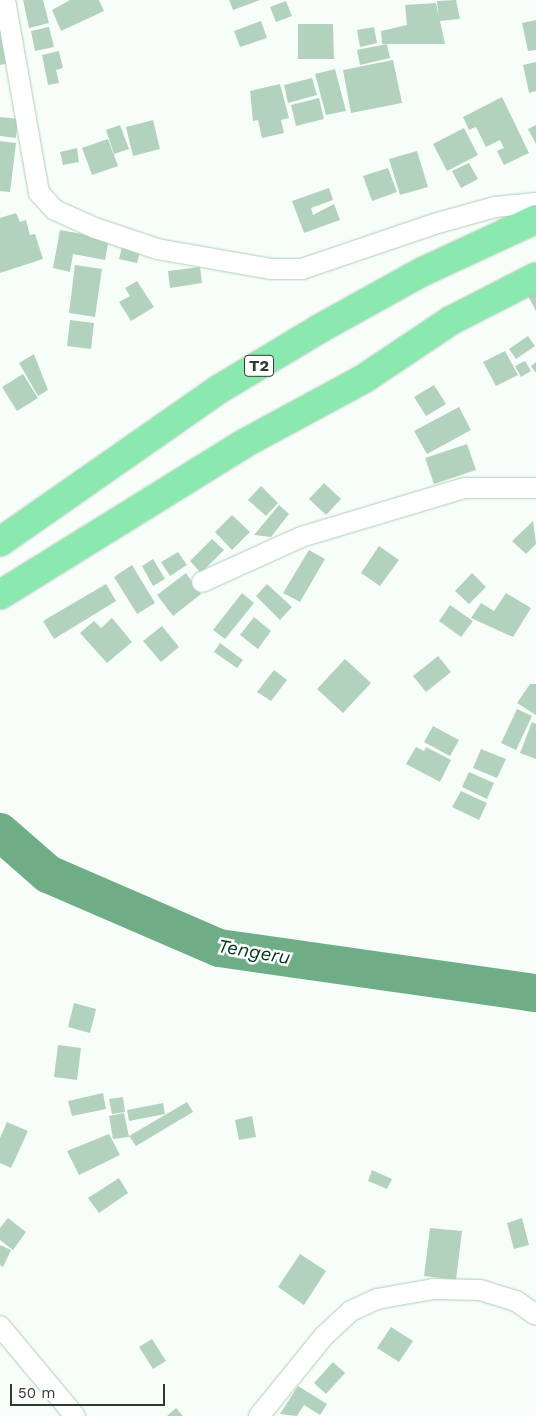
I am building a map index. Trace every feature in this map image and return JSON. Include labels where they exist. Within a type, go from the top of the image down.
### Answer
[{"type":"highway","name":"T2","points":[[0,542],[221,388],[302,339],[422,272],[536,220]]},
{"type":"highway","points":[[0,595],[245,443],[365,378],[450,321],[536,277]]},
{"type":"street","points":[[5,0],[39,193],[55,210],[120,238],[229,262],[302,269],[434,224],[494,207],[536,203]]},
{"type":"street","points":[[202,582],[301,537],[464,488],[536,488]]},
{"type":"street","points":[[259,1416],[324,1336],[352,1311],[377,1299],[433,1289],[480,1290],[516,1301],[536,1315]]},
{"type":"street","points":[[0,1326],[75,1416]]},
{"type":"building","points":[[23,0],[43,0],[49,23],[29,28]]},
{"type":"building","points":[[70,0],[99,0],[104,11],[61,31],[52,10]]},
{"type":"building","points":[[229,0],[260,0],[233,10]]},
{"type":"building","points":[[456,0],[460,19],[439,21],[437,1]]},
{"type":"building","points":[[286,1],[292,16],[276,22],[270,7]]},
{"type":"building","points":[[436,3],[445,44],[382,44],[381,31],[407,25],[405,5]]},
{"type":"building","points":[[536,20],[536,50],[528,51],[522,23]]},
{"type":"building","points":[[261,21],[267,38],[240,47],[234,31]]},
{"type":"building","points":[[0,22],[10,63],[0,65]]},
{"type":"building","points":[[298,24],[333,24],[334,59],[298,59]]},
{"type":"building","points":[[49,27],[54,47],[35,51],[31,31]]},
{"type":"building","points":[[374,27],[377,43],[360,47],[357,30]]},
{"type":"building","points":[[387,44],[390,58],[360,65],[357,50]]},
{"type":"building","points":[[59,51],[63,68],[56,70],[59,83],[48,85],[42,55]]},
{"type":"building","points":[[393,60],[402,103],[351,113],[343,70]]},
{"type":"building","points":[[536,62],[536,91],[529,93],[523,65]]},
{"type":"building","points":[[335,69],[346,111],[326,115],[315,74]]},
{"type":"building","points":[[312,78],[317,95],[288,103],[284,85]]},
{"type":"building","points":[[280,84],[289,118],[281,120],[284,133],[262,138],[258,120],[253,121],[250,91]]},
{"type":"building","points":[[502,97],[529,153],[504,165],[497,151],[504,148],[500,140],[486,147],[476,127],[469,130],[463,117]]},
{"type":"building","points":[[319,98],[324,119],[296,126],[291,105]]},
{"type":"building","points":[[0,117],[18,119],[16,138],[0,136]]},
{"type":"building","points":[[153,120],[160,149],[133,156],[126,127]]},
{"type":"building","points":[[120,125],[129,149],[114,154],[106,130]]},
{"type":"building","points":[[536,125],[536,144],[528,129]]},
{"type":"building","points":[[464,128],[478,155],[447,171],[433,144]]},
{"type":"building","points":[[108,139],[118,166],[92,175],[82,148]]},
{"type":"building","points":[[0,141],[16,143],[10,192],[0,191]]},
{"type":"building","points":[[77,148],[79,162],[63,165],[60,152]]},
{"type":"building","points":[[417,151],[428,187],[400,195],[389,159]]},
{"type":"building","points":[[469,163],[478,179],[461,188],[452,171]]},
{"type":"building","points":[[388,168],[397,192],[372,201],[363,176]]},
{"type":"building","points":[[329,188],[333,200],[311,208],[313,215],[334,204],[340,220],[304,233],[292,201]]},
{"type":"building","points":[[16,213],[20,222],[26,220],[30,235],[35,234],[43,259],[0,273],[0,218]]},
{"type":"building","points":[[60,230],[109,239],[105,260],[73,254],[70,272],[53,268]]},
{"type":"building","points":[[123,243],[141,247],[137,263],[119,259]]},
{"type":"building","points":[[75,265],[102,269],[95,317],[69,313]]},
{"type":"building","points":[[200,267],[202,283],[170,288],[168,271]]},
{"type":"building","points":[[137,281],[154,307],[131,321],[119,302],[130,296],[125,288]]},
{"type":"building","points":[[536,289],[536,311],[527,294]]},
{"type":"building","points":[[70,320],[94,323],[91,349],[67,346]]},
{"type":"building","points":[[528,336],[535,346],[516,359],[509,349]]},
{"type":"building","points":[[505,351],[518,375],[496,386],[483,362]]},
{"type":"building","points":[[34,354],[48,390],[38,396],[19,363]]},
{"type":"building","points":[[525,361],[531,371],[521,377],[515,366]]},
{"type":"building","points":[[536,362],[536,373],[531,366]]},
{"type":"building","points":[[23,374],[38,398],[17,411],[2,387]]},
{"type":"building","points":[[434,385],[446,404],[426,416],[414,397]]},
{"type":"building","points":[[459,407],[471,430],[427,454],[414,431]]},
{"type":"building","points":[[467,444],[476,470],[434,484],[425,458]]},
{"type":"building","points":[[324,483],[341,499],[326,515],[309,499]]},
{"type":"building","points":[[261,486],[278,503],[266,516],[248,500]]},
{"type":"building","points":[[279,505],[289,514],[271,537],[254,535]]},
{"type":"building","points":[[232,515],[250,532],[232,550],[215,532]]},
{"type":"building","points":[[533,521],[536,544],[526,554],[512,541]]},
{"type":"building","points":[[212,539],[224,550],[201,573],[190,561]]},
{"type":"building","points":[[379,546],[399,560],[380,586],[361,573]]},
{"type":"building","points":[[309,550],[325,559],[300,602],[283,593]]},
{"type":"building","points":[[178,552],[187,565],[170,576],[161,562]]},
{"type":"building","points":[[153,559],[165,579],[153,586],[142,566]]},
{"type":"building","points":[[132,565],[155,603],[137,614],[114,577]]},
{"type":"building","points":[[186,573],[201,594],[173,616],[157,595]]},
{"type":"building","points":[[472,573],[486,587],[469,604],[455,591]]},
{"type":"building","points":[[106,584],[116,601],[54,639],[43,621]]},
{"type":"building","points":[[267,584],[292,607],[280,620],[256,596]]},
{"type":"building","points":[[242,593],[254,603],[225,639],[213,630]]},
{"type":"building","points":[[506,593],[531,608],[513,637],[471,618],[481,603],[494,611]]},
{"type":"building","points":[[450,605],[473,621],[461,637],[439,621]]},
{"type":"building","points":[[254,617],[271,631],[258,649],[240,635]]},
{"type":"building","points":[[112,618],[132,642],[107,663],[80,633],[94,621],[101,628]]},
{"type":"building","points":[[162,626],[179,647],[161,662],[143,641]]},
{"type":"building","points":[[220,643],[243,660],[237,668],[214,652]]},
{"type":"building","points":[[438,656],[451,672],[426,692],[413,676]]},
{"type":"building","points":[[345,659],[371,683],[343,713],[317,689]]},
{"type":"building","points":[[274,670],[287,680],[271,701],[257,692]]},
{"type":"building","points":[[530,684],[536,684],[536,715],[517,703]]},
{"type":"building","points":[[517,709],[532,716],[516,750],[501,743]]},
{"type":"building","points":[[532,722],[536,724],[536,759],[520,753]]},
{"type":"building","points":[[433,726],[459,740],[450,756],[424,742]]},
{"type":"building","points":[[416,747],[424,751],[426,747],[451,760],[440,782],[406,764]]},
{"type":"building","points":[[481,749],[506,759],[497,778],[473,768]]},
{"type":"building","points":[[469,772],[494,783],[487,799],[462,787]]},
{"type":"building","points":[[461,791],[487,803],[479,820],[452,807]]},
{"type":"building","points":[[74,1003],[96,1009],[90,1033],[68,1027]]},
{"type":"building","points":[[58,1045],[81,1048],[77,1080],[54,1077]]},
{"type":"building","points":[[103,1093],[106,1109],[72,1116],[68,1101]]},
{"type":"building","points":[[123,1097],[125,1112],[112,1114],[109,1099]]},
{"type":"building","points":[[187,1102],[193,1112],[136,1146],[129,1136]]},
{"type":"building","points":[[163,1103],[165,1114],[129,1121],[127,1110]]},
{"type":"building","points":[[124,1113],[129,1137],[113,1139],[109,1116]]},
{"type":"building","points":[[252,1116],[256,1137],[239,1140],[235,1120]]},
{"type":"building","points":[[7,1122],[28,1131],[11,1168],[0,1163],[0,1138]]},
{"type":"building","points":[[109,1134],[120,1155],[79,1175],[67,1151]]},
{"type":"building","points":[[372,1170],[392,1179],[387,1189],[368,1181]]},
{"type":"building","points":[[119,1178],[128,1193],[99,1213],[88,1198]]},
{"type":"building","points":[[8,1218],[26,1232],[13,1250],[0,1240],[0,1228]]},
{"type":"building","points":[[522,1218],[529,1245],[514,1249],[507,1223]]},
{"type":"building","points":[[430,1228],[462,1231],[456,1280],[424,1276]]},
{"type":"building","points":[[0,1245],[11,1250],[3,1267],[0,1265]]},
{"type":"building","points":[[300,1254],[326,1271],[304,1305],[278,1287]]},
{"type":"building","points":[[391,1327],[413,1341],[399,1362],[377,1348]]},
{"type":"building","points":[[152,1339],[166,1361],[153,1369],[139,1347]]},
{"type":"building","points":[[333,1362],[345,1373],[326,1394],[314,1383]]},
{"type":"building","points":[[298,1386],[327,1404],[320,1415],[304,1405],[297,1416],[280,1414]]},
{"type":"building","points":[[176,1408],[183,1416],[167,1416]]},
{"type":"waterway","name":"Tengeru","points":[[0,832],[48,874],[219,948],[536,993]]}]
